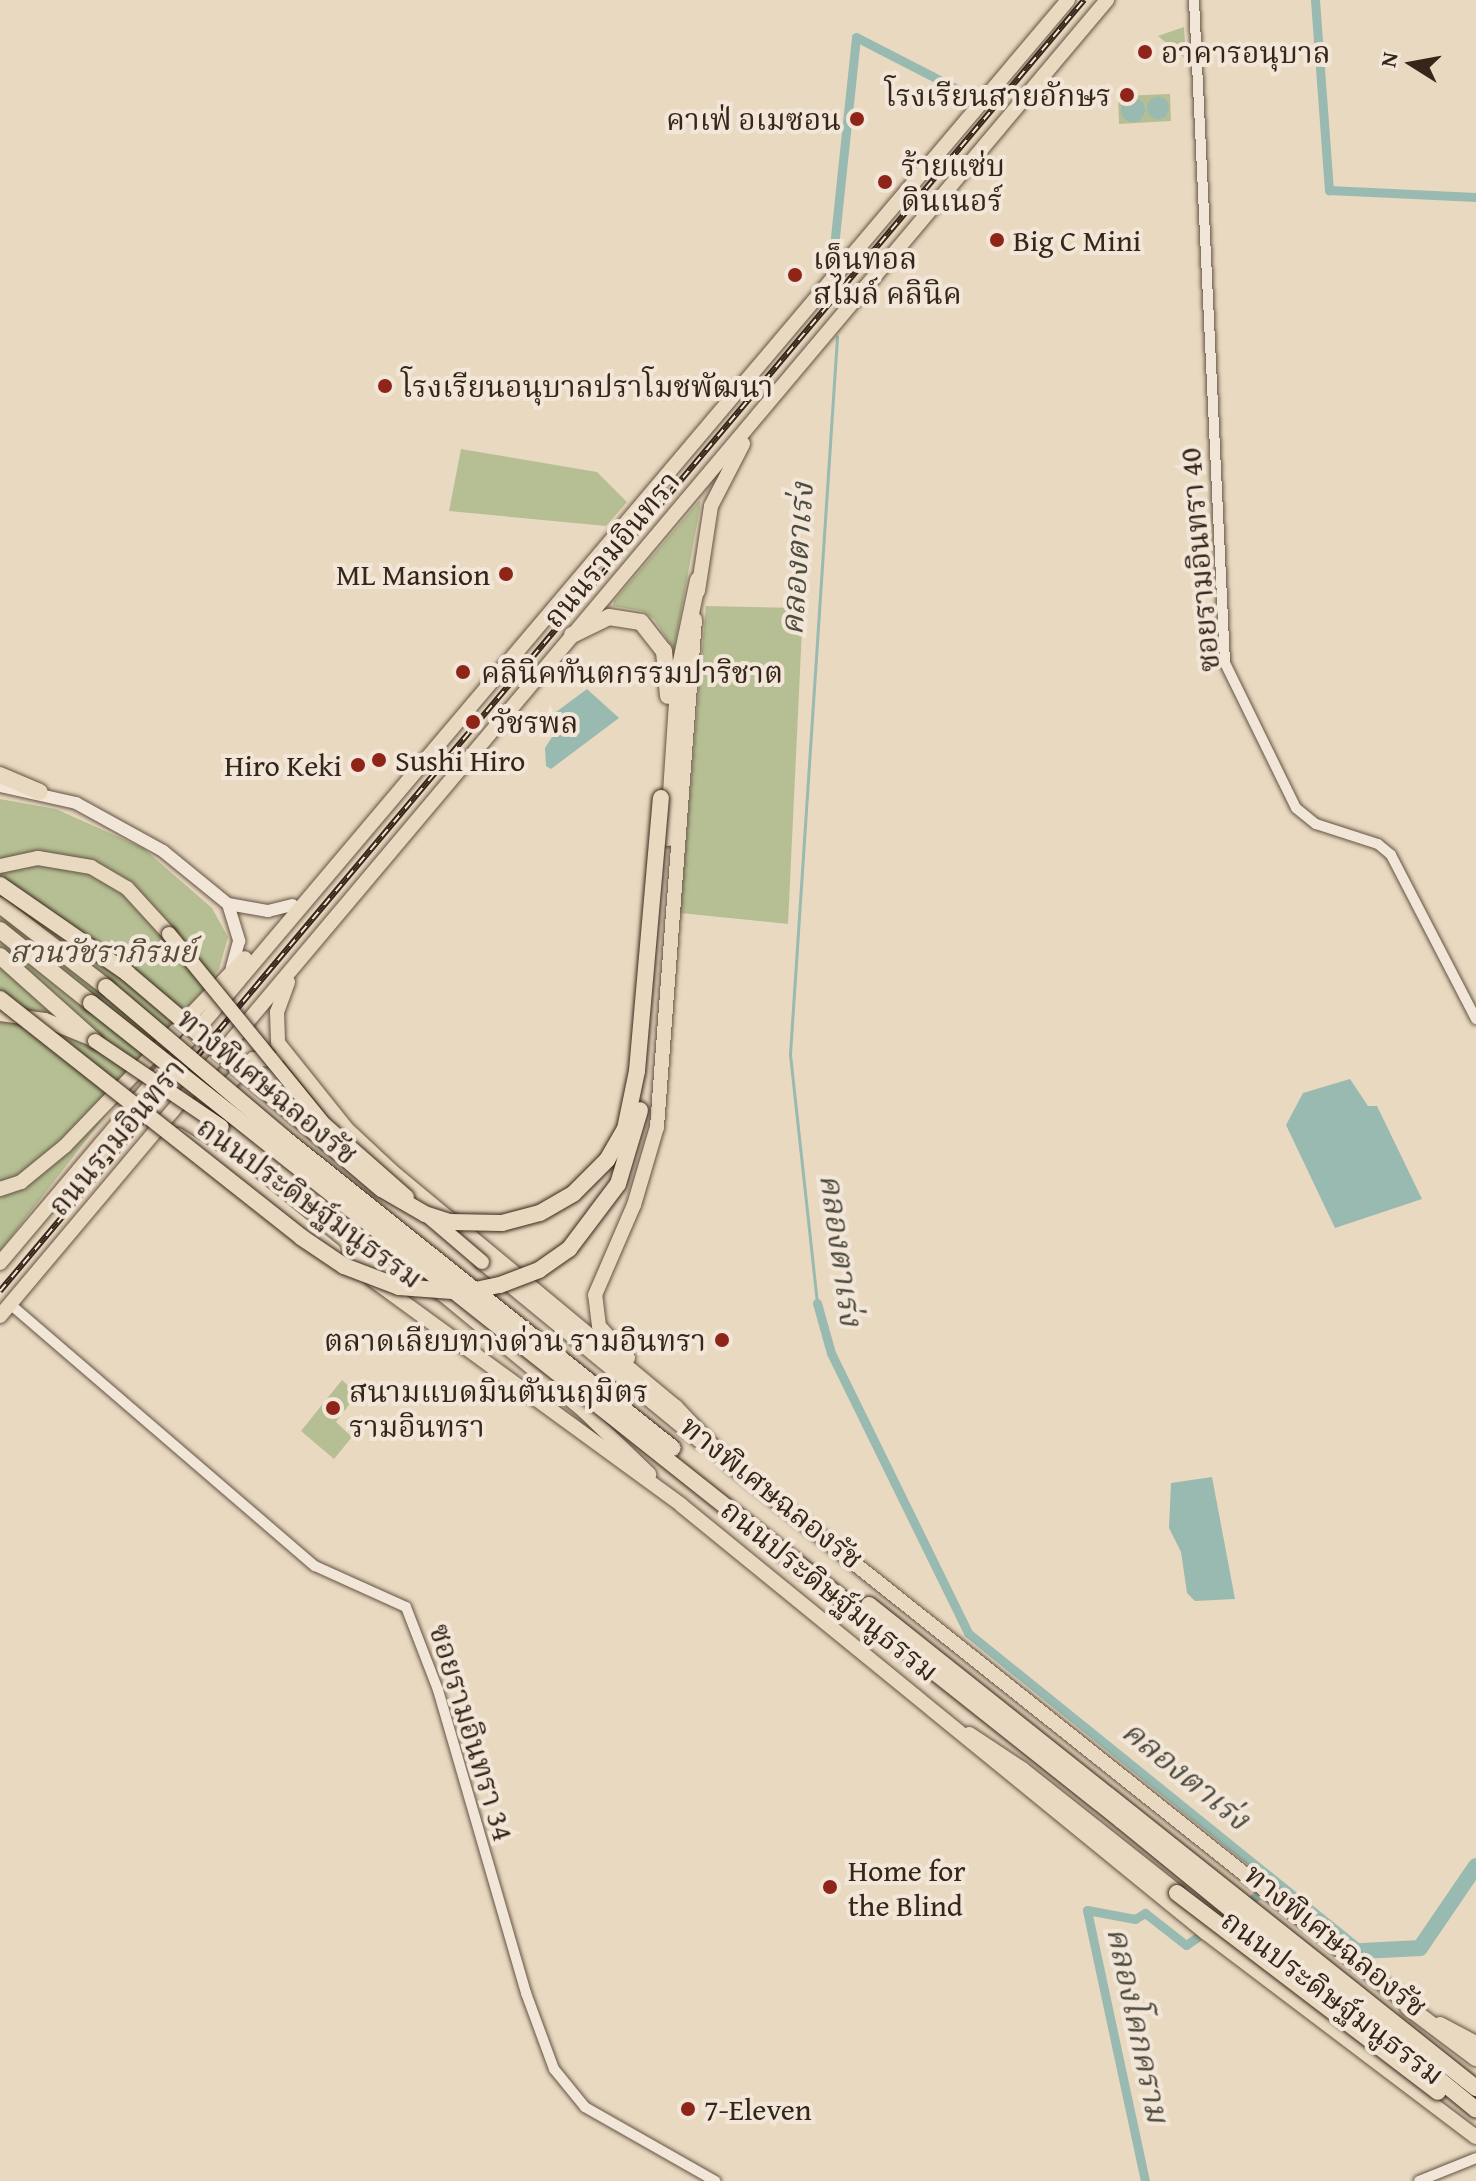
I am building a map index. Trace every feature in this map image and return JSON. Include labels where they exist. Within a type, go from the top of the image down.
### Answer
[{"type":"highway","points":[[0,999],[164,1132],[344,1266],[373,1280],[429,1292],[500,1285],[539,1270],[569,1249],[606,1204],[630,1156],[646,1066],[673,836],[679,671],[698,580]]},
{"type":"highway","points":[[0,885],[127,973],[382,1189],[425,1214],[450,1222],[502,1223],[540,1213],[574,1193],[607,1160],[625,1129],[637,1071],[668,682],[658,639],[641,622],[619,616],[572,635]]},
{"type":"highway","points":[[0,775],[40,792]]},
{"type":"highway","name":"ทางพิเศษฉลองรัช","points":[[0,905],[1476,2088]]},
{"type":"highway","name":"ทางพิเศษฉลองรัช","points":[[0,930],[1109,1810],[1476,2110]]},
{"type":"highway","points":[[0,956],[95,1041]]},
{"type":"highway","points":[[969,1735],[1022,1770],[1364,2037],[1476,2116]]},
{"type":"highway","points":[[1408,2007],[1476,2058]]},
{"type":"main road","name":"ถนนรามอินทรา","points":[[0,1263],[629,525],[1068,0]]},
{"type":"main road","name":"ถนนรามอินทรา","points":[[5,1310],[1107,0]]},
{"type":"main road","points":[[698,580],[711,506],[768,404]]},
{"type":"main road","points":[[629,525],[650,543]]},
{"type":"main road","points":[[0,786],[40,792],[131,830],[228,904],[268,911],[292,905]]},
{"type":"main road","points":[[0,1189],[21,1182],[65,1146],[230,975],[292,905],[365,833]]},
{"type":"main road","points":[[673,836],[664,1040],[652,1146],[634,1205],[595,1295],[594,1311],[610,1338],[676,1407]]},
{"type":"main road","points":[[0,866],[38,858],[71,862],[111,875],[127,888],[325,1125],[482,1262],[732,1466]]},
{"type":"main road","points":[[228,904],[239,941],[230,975]]},
{"type":"main road","name":"ถนนประดิษฐ์มนูธรรม","points":[[295,967],[275,1026],[292,1065],[393,1172],[676,1407],[732,1466],[1408,2007],[1476,2043]]},
{"type":"main road","points":[[0,1014],[45,1020],[95,1041],[222,1127],[445,1296],[584,1411],[681,1505]]},
{"type":"main road","points":[[239,1174],[215,1135],[218,1095],[253,1059],[268,1057],[292,1065]]},
{"type":"main road","name":"ถนนประดิษฐ์มนูธรรม","points":[[132,1157],[173,1134],[203,1148],[239,1174],[371,1279],[681,1505],[969,1735],[1046,1806],[1251,1969],[1476,2137]]},
{"type":"main road","points":[[1251,1969],[1284,1969],[1299,1958],[1302,1942],[1290,1913]]},
{"type":"street","name":"ซอยรามอินทรา 40","points":[[1194,0],[1225,663],[1296,808],[1316,824],[1378,844],[1391,855],[1476,1019]]},
{"type":"street","name":"ซอยรามอินทรา 34","points":[[5,1310],[315,1566],[406,1607],[438,1690],[526,1993],[554,2069],[585,2107],[715,2181]]},
{"type":"street","points":[[1419,2181],[1476,2158]]},
{"type":"green space","points":[[1184,27],[1186,59],[1158,36]]},
{"type":"green space","points":[[1170,94],[1171,121],[1119,124],[1118,96]]},
{"type":"green space","points":[[461,449],[597,472],[627,502],[606,526],[449,511]]},
{"type":"green space","points":[[700,500],[674,650],[654,619],[642,611],[613,606]]},
{"type":"green space","points":[[706,606],[803,608],[788,924],[680,913]]},
{"type":"green space","name":"สวนวัชราภิรมย์","points":[[0,799],[56,809],[143,848],[212,908],[228,937],[219,969],[0,1251]]},
{"type":"green space","name":"สนามแบดมินตันนฤมิตร รามอินทรา","points":[[342,1380],[357,1394],[336,1422],[352,1437],[334,1459],[301,1431]]},
{"type":"water","points":[[1158,97],[1166,100],[1169,108],[1166,116],[1158,119],[1150,116],[1147,108],[1150,100]]},
{"type":"water","points":[[1133,98],[1142,101],[1145,110],[1142,119],[1133,122],[1124,119],[1121,110],[1124,101]]},
{"type":"water","points":[[587,689],[619,718],[551,769],[546,766],[545,748],[552,737],[552,715]]},
{"type":"water","points":[[1350,1079],[1368,1106],[1377,1106],[1422,1199],[1335,1228],[1286,1125],[1303,1093]]},
{"type":"water","points":[[1212,1477],[1235,1599],[1195,1601],[1187,1593],[1181,1552],[1169,1528],[1171,1483]]},
{"type":"waterway","points":[[1315,0],[1329,190],[1476,197]]},
{"type":"waterway","name":"คลองตาเร่ง","points":[[833,256],[856,37],[971,96]]},
{"type":"waterway","name":"คลองตาเร่ง","points":[[817,1303],[790,1054],[837,337]]},
{"type":"waterway","name":"คลองตาเร่ง","points":[[817,1303],[831,1353],[968,1633],[1362,1951]]},
{"type":"waterway","points":[[1362,1951],[1420,1948],[1476,1866]]},
{"type":"waterway","name":"คลองโคกคราม","points":[[1145,2181],[1087,1910],[1135,1919],[1145,1913],[1186,1945],[1267,1889]]},
{"type":"railway","points":[[0,1291],[1084,0]]},
{"type":"place","name":"อาคารอนุบาล","points":[[1145,52]]},
{"type":"place","name":"โรงเรียนสายอักษร","points":[[1127,95]]},
{"type":"place","name":"คาเฟ่ อเมซอน","points":[[857,119]]},
{"type":"place","name":"ร้ายแซ่บ ดินเนอร์","points":[[885,182]]},
{"type":"place","name":"Big C Mini","points":[[997,240]]},
{"type":"place","name":"เด็นทอล สไมล์ คลินิค","points":[[795,275]]},
{"type":"place","name":"โรงเรียนอนุบาลปราโมชพัฒนา","points":[[385,386]]},
{"type":"place","name":"ML Mansion","points":[[506,574]]},
{"type":"place","name":"คลินิคทันตกรรมปาริชาต","points":[[463,672]]},
{"type":"place","name":"วัชรพล","points":[[473,722]]},
{"type":"place","name":"Sushi Hiro","points":[[379,760]]},
{"type":"place","name":"Hiro Keki","points":[[358,765]]},
{"type":"place","name":"ตลาดเลียบทางด่วน รามอินทรา","points":[[722,1340]]},
{"type":"place","name":"สนามแบดมินตันนฤมิตร รามอินทรา","points":[[333,1408]]},
{"type":"place","name":"Home for the Blind","points":[[830,1887]]},
{"type":"place","name":"7-Eleven","points":[[688,2109]]}]
